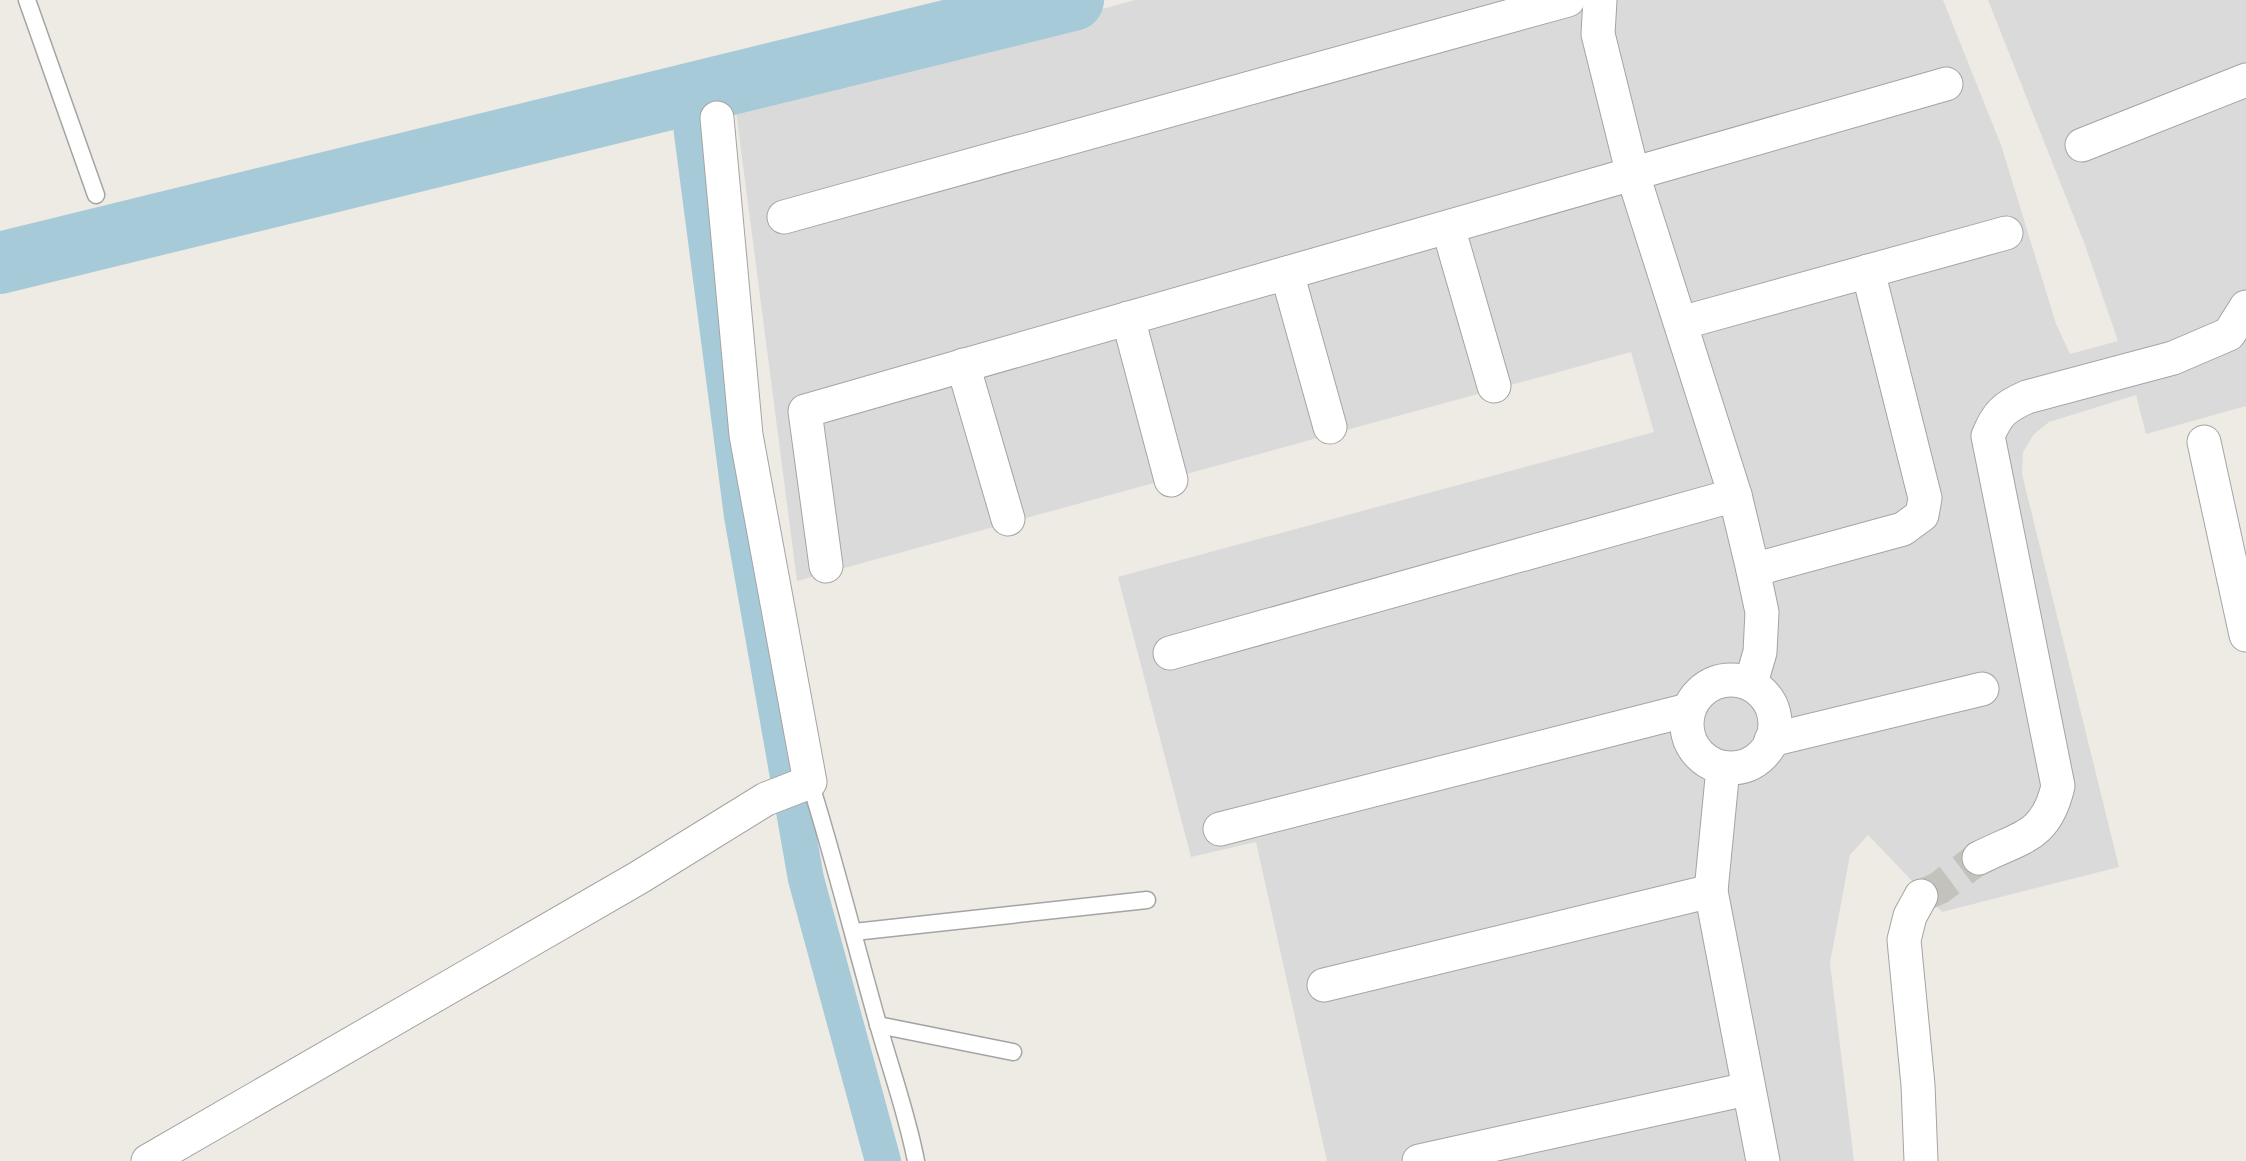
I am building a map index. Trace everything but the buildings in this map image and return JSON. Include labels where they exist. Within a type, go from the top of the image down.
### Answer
[{"type":"street","points":[[784,217],[1568,0]]},
{"type":"street","points":[[1600,0],[1598,34],[1633,175],[1736,495],[1753,570],[1762,612],[1760,652],[1751,684]]},
{"type":"street","points":[[2082,145],[2246,80]]},
{"type":"street","points":[[826,566],[804,411],[1946,84]]},
{"type":"street","points":[[148,1161],[638,878],[766,799],[806,784],[746,435],[717,118]]},
{"type":"street","points":[[1448,227],[1494,386]]},
{"type":"street","points":[[1681,323],[2006,232]]},
{"type":"street","points":[[1753,570],[1903,529],[1922,515],[1925,498],[1868,271]]},
{"type":"street","points":[[1287,273],[1330,427]]},
{"type":"street","points":[[1979,858],[2041,828],[2053,808],[2058,786],[1988,436],[1996,417],[2012,404],[2056,388],[2173,358],[2229,334],[2246,308]]},
{"type":"street","points":[[1128,318],[1171,480]]},
{"type":"street","points":[[963,365],[1008,519]]},
{"type":"street","points":[[2204,442],[2246,635]]},
{"type":"street","points":[[1170,653],[1736,495]]},
{"type":"street","points":[[1726,679],[1751,684],[1770,701],[1776,725],[1768,749],[1748,765],[1723,768],[1700,757],[1687,735],[1688,710],[1702,689],[1726,679]]},
{"type":"street","points":[[1771,740],[1982,689]]},
{"type":"street","points":[[1220,829],[1688,710]]},
{"type":"street","points":[[1723,768],[1712,891],[1762,1161]]},
{"type":"street","points":[[1324,985],[1712,891]]},
{"type":"street","points":[[1921,896],[1910,916],[1904,940],[1918,1085],[1921,1161]]},
{"type":"street","points":[[1419,1161],[1747,1089]]},
{"type":"lane","points":[[27,0],[96,195]]},
{"type":"lane","points":[[806,784],[854,932],[878,1025],[906,1112],[916,1161]]},
{"type":"lane","points":[[854,932],[1147,900]]},
{"type":"lane","points":[[878,1025],[1013,1052]]},
{"type":"shaded area","points":[[1135,0],[1943,0],[2001,145],[2056,324],[2070,354],[2118,341],[2085,245],[1988,0],[2246,0],[2246,406],[2146,434],[2136,395],[2049,422],[2034,434],[2023,452],[2022,474],[2119,867],[1942,912],[1868,835],[1850,855],[1830,963],[1854,1161],[1327,1161],[1256,842],[1191,857],[1118,577],[1654,432],[1631,352],[797,581],[736,111]]},
{"type":"waterway","points":[[0,263],[1073,0]]},
{"type":"waterway","points":[[687,95],[742,516],[806,879],[883,1161]]},
{"type":"tunnel","points":[[1921,896],[1939,888],[1979,858]]}]
